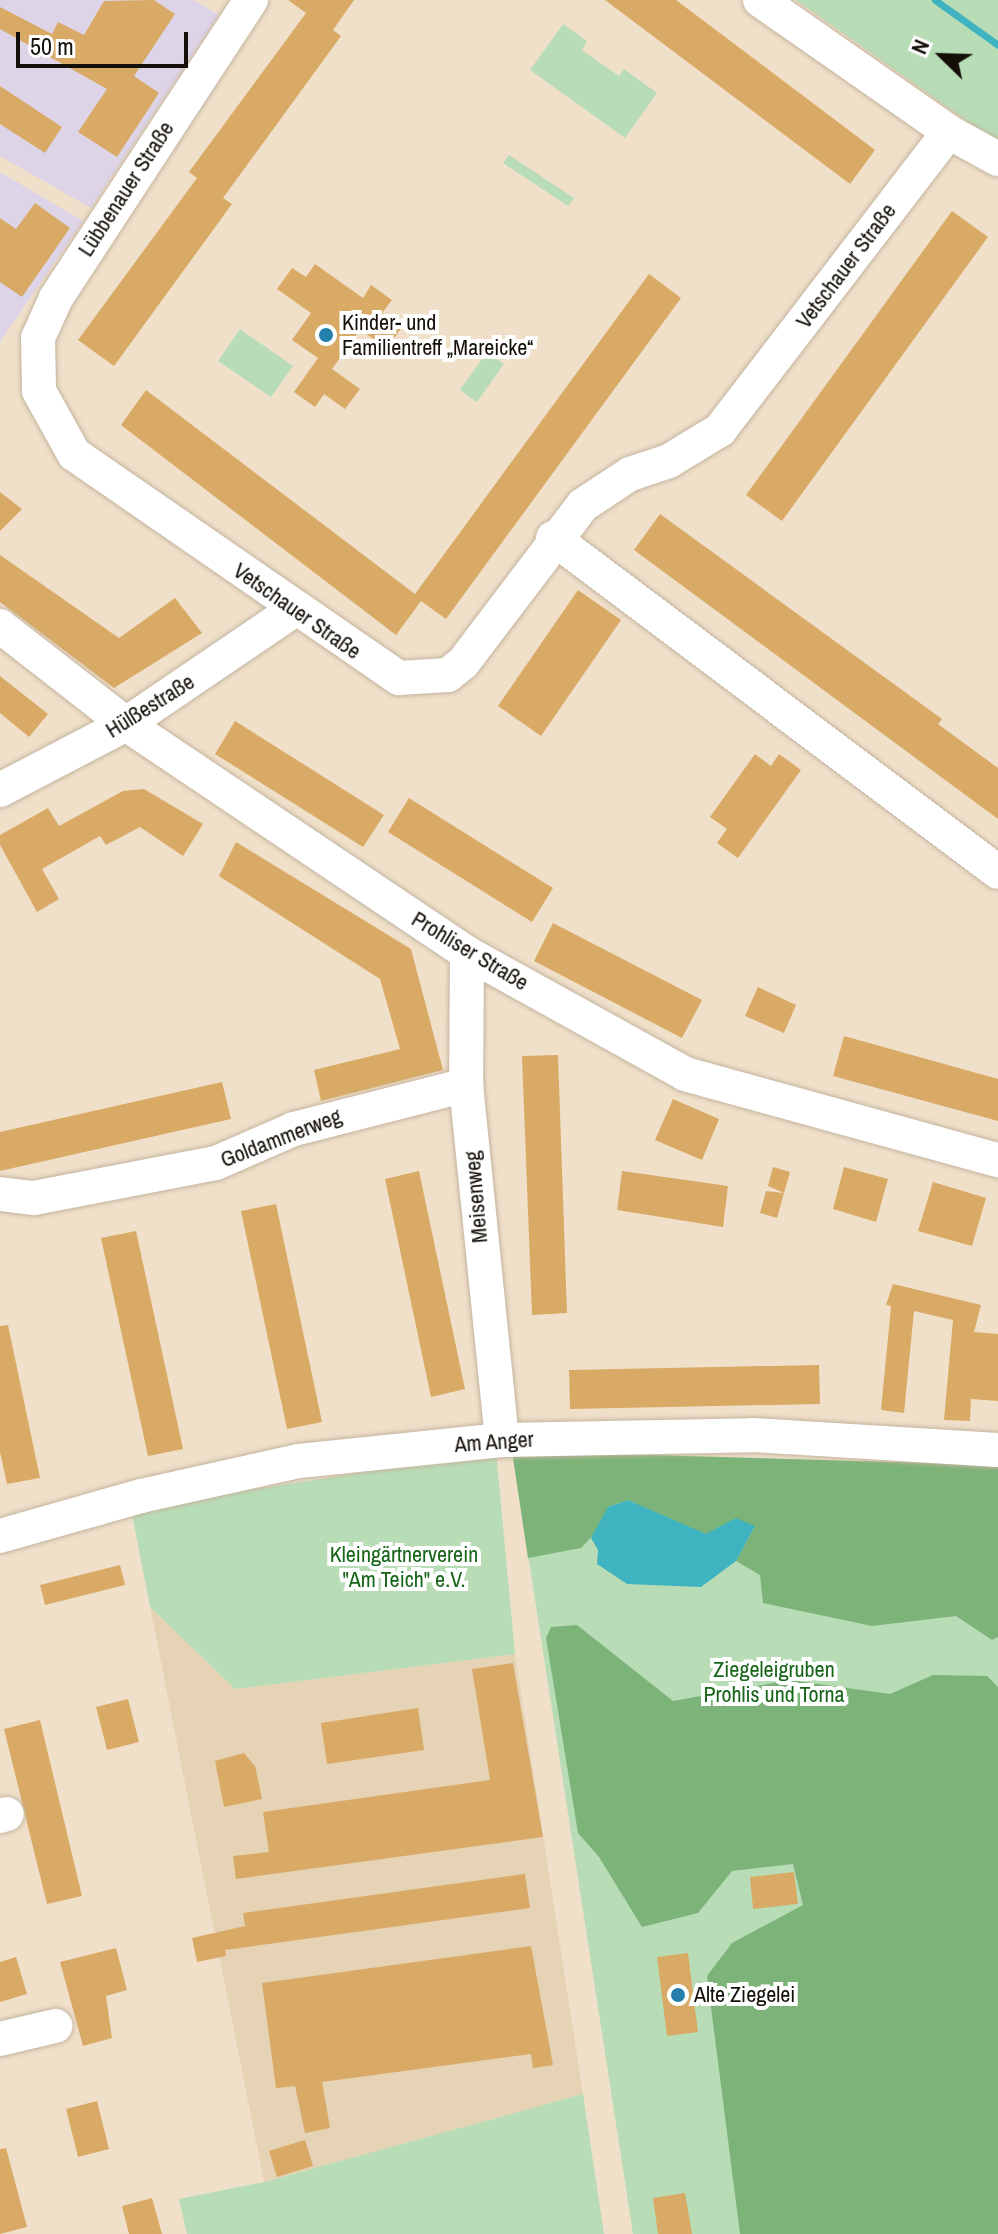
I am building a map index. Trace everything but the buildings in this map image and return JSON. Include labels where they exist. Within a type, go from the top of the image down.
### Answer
[{"type":"street","name":"Lübbenauer Straße","points":[[39,391],[38,338],[56,298],[251,0]]},
{"type":"street","points":[[760,0],[949,132],[998,159]]},
{"type":"street","name":"Vetschauer Straße","points":[[39,391],[74,454],[294,610],[399,678],[448,675],[463,663],[553,538],[599,491],[695,449],[720,430],[949,132]]},
{"type":"street","points":[[553,538],[998,872]]},
{"type":"street","name":"Hülßestraße","points":[[0,790],[126,724],[294,610]]},
{"type":"street","name":"Prohliser Straße","points":[[0,626],[126,724],[467,953],[685,1074],[998,1160]]},
{"type":"street","name":"Meisenweg","points":[[467,953],[466,1085],[502,1440]]},
{"type":"street","name":"Goldammerweg","points":[[0,1194],[34,1198],[216,1163],[294,1129],[466,1085]]},
{"type":"street","name":"Am Anger","points":[[0,1536],[141,1496],[299,1461],[502,1440],[753,1435],[998,1450]]},
{"type":"street","points":[[0,2039],[55,2026]]},
{"type":"shaded area","points":[[0,0],[194,0],[219,15],[91,208],[0,156]]},
{"type":"shaded area","points":[[0,172],[83,221],[0,342]]},
{"type":"shaded area","points":[[150,1607],[235,1689],[515,1654],[583,2094],[264,2182]]},
{"type":"green space","points":[[796,0],[998,0],[998,143]]},
{"type":"green space","points":[[563,24],[587,41],[582,50],[619,76],[624,69],[657,93],[625,138],[530,70]]},
{"type":"green space","points":[[509,155],[574,198],[568,206],[503,163]]},
{"type":"green space","points":[[240,329],[293,366],[271,397],[218,361]]},
{"type":"green space","points":[[487,352],[504,364],[477,402],[460,390]]},
{"type":"green space","name":"Kleingärtnerverein \"Am Teich\" e.V.","points":[[496,1451],[515,1654],[235,1689],[150,1607],[131,1509]]},
{"type":"green space","name":"Ziegeleigruben Prohlis und Torna","points":[[512,1451],[998,1465],[998,2234],[633,2234]]},
{"type":"green space","points":[[512,1451],[998,1465],[998,1637],[992,1640],[956,1616],[872,1626],[763,1603],[760,1575],[736,1561],[755,1526],[706,1535],[628,1500],[608,1507],[598,1530],[581,1548],[528,1558]]},
{"type":"green space","points":[[577,1625],[673,1701],[790,1680],[890,1694],[933,1675],[987,1676],[998,1687],[998,2234],[740,2234],[707,1976],[732,1943],[803,1905],[793,1864],[732,1871],[698,1913],[642,1927],[599,1857],[578,1833],[546,1638],[551,1627]]},
{"type":"green space","points":[[583,2094],[604,2234],[187,2234],[179,2199],[264,2182]]},
{"type":"water","points":[[628,1500],[706,1534],[736,1518],[755,1526],[736,1561],[701,1587],[627,1584],[597,1564],[598,1550],[591,1538],[608,1507]]},
{"type":"waterway","points":[[935,0],[998,45]]},
{"type":"place","name":"Kinder- und Familientreff „Mareicke“","points":[[326,335]]},
{"type":"place","name":"Alte Ziegelei","points":[[678,1995]]}]
